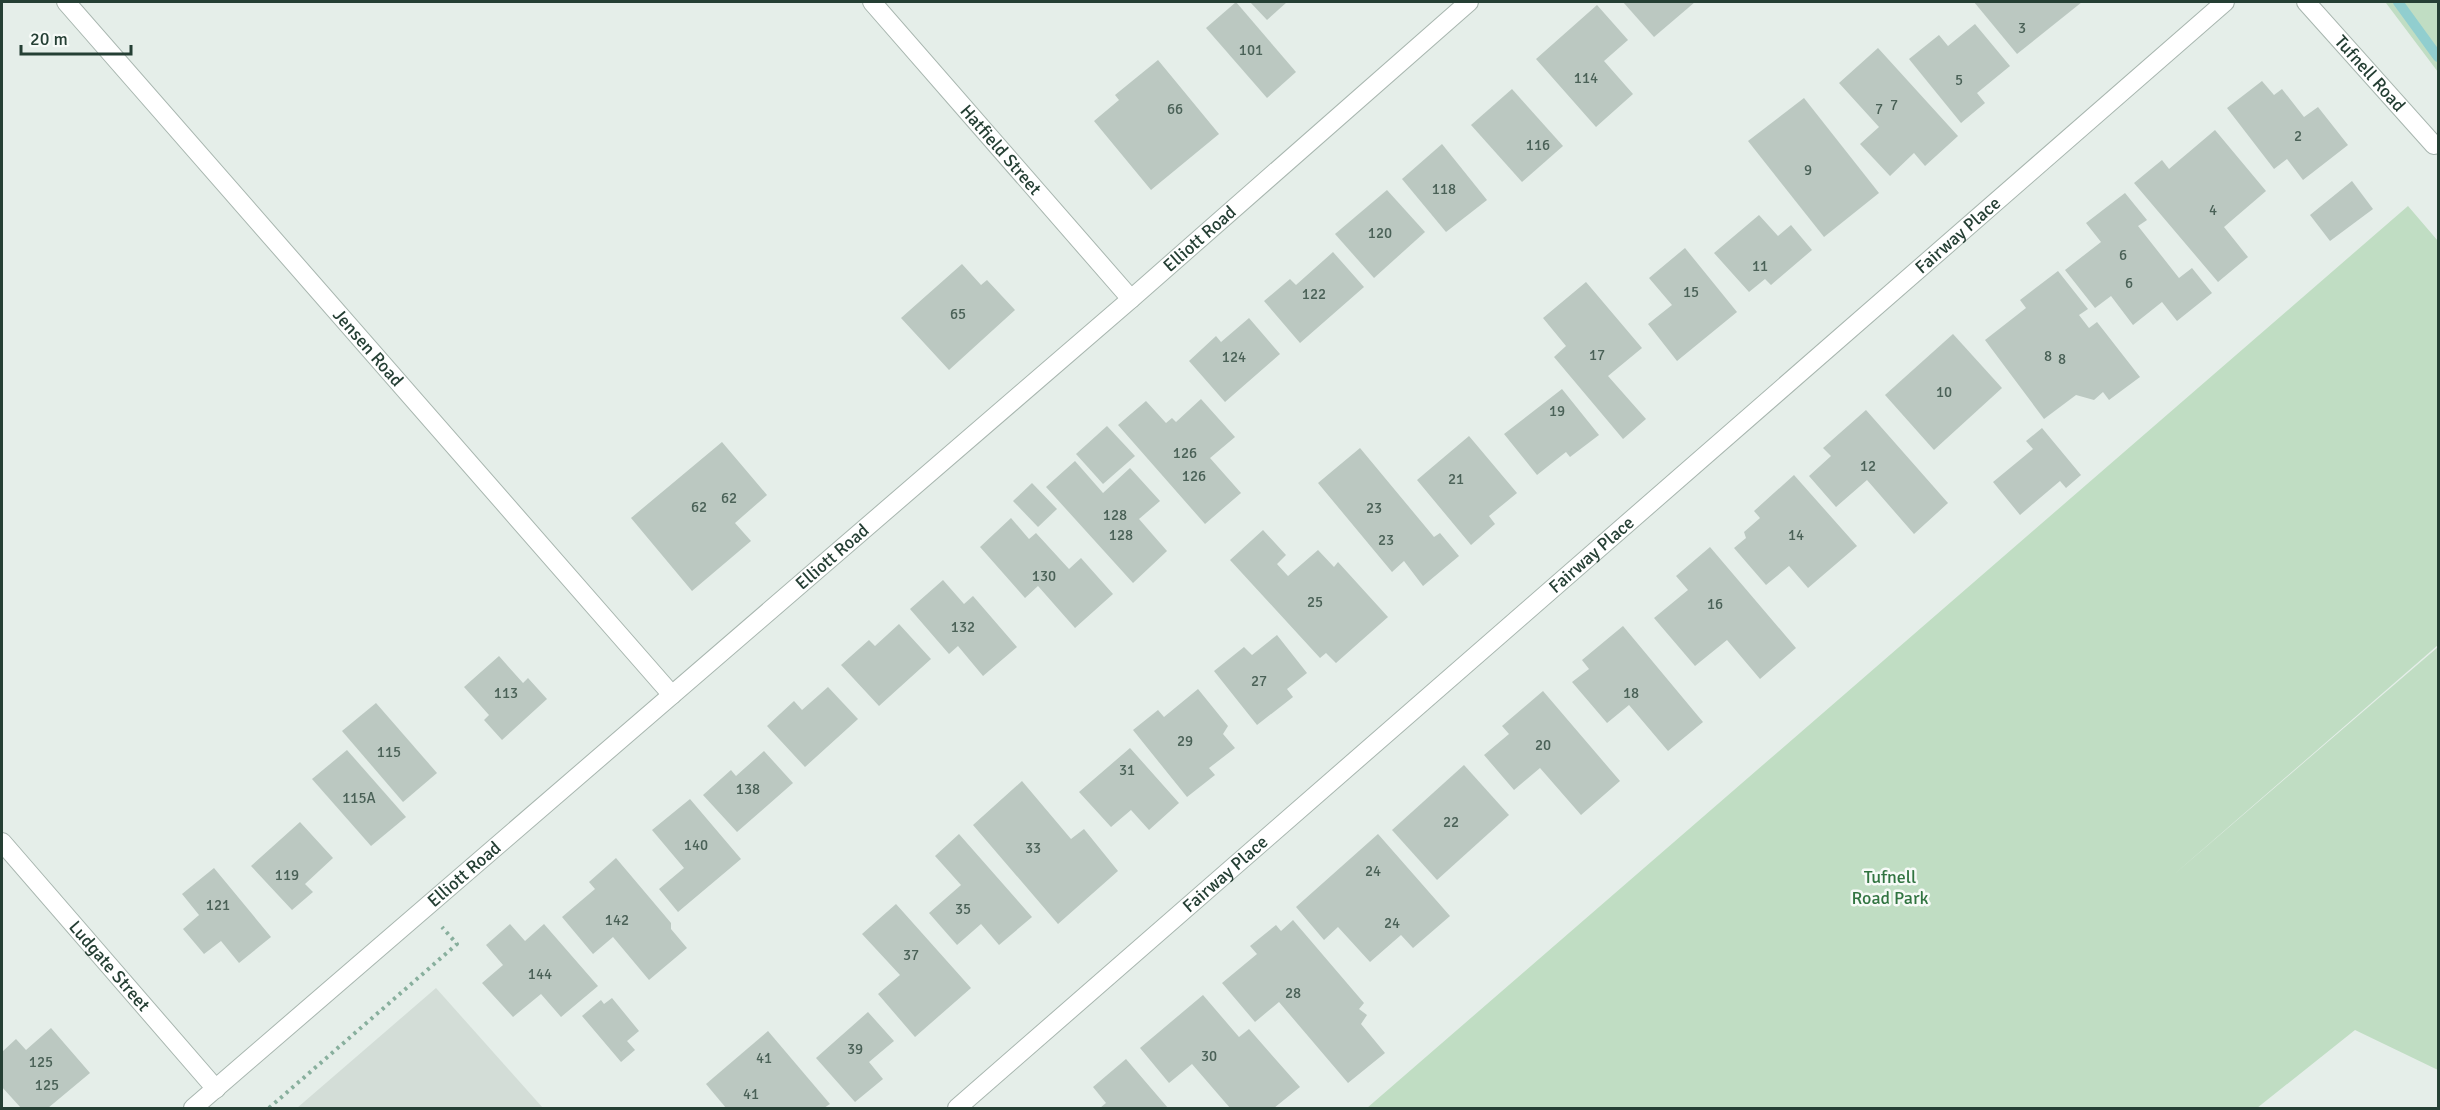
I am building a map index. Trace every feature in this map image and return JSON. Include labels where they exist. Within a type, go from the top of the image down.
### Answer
[{"type":"street","name":"Jensen Road","points":[[66,2],[672,695]]},
{"type":"street","name":"Hatfield Street","points":[[872,2],[1131,298]]},
{"type":"street","name":"Elliott Road","points":[[193,1108],[1131,298],[1469,2]]},
{"type":"street","name":"Fairway Place","points":[[957,1108],[2225,2]]},
{"type":"street","name":"Tufnell Road","points":[[2306,2],[2434,146]]},
{"type":"street","name":"Ludgate Street","points":[[2,843],[216,1089]]},
{"type":"path","points":[[269,1108],[457,944],[425,909]]},
{"type":"shaded area","points":[[436,988],[543,1108],[297,1108]]},
{"type":"green space","points":[[2438,2],[2438,72],[2386,3]]},
{"type":"green space","name":"Tufnell Road Park","points":[[2408,206],[2438,241],[2438,645],[2171,877],[2438,647],[2438,1070],[2355,1030],[2257,1108],[1367,1108]]},
{"type":"building","points":[[1236,2],[1296,72],[1267,98],[1206,28]]},
{"type":"building","points":[[1250,2],[1287,2],[1267,20]]},
{"type":"building","points":[[1623,2],[1695,2],[1654,37]]},
{"type":"building","points":[[1974,2],[2082,2],[2017,54]]},
{"type":"building","points":[[1597,5],[1628,40],[1604,61],[1633,94],[1596,127],[1536,59]]},
{"type":"building","points":[[1975,24],[2010,66],[1977,93],[1985,103],[1961,123],[1909,59],[1939,35],[1948,46]]},
{"type":"building","points":[[1878,48],[1958,136],[1925,166],[1914,153],[1890,176],[1860,144],[1879,127],[1839,83]]},
{"type":"building","points":[[1158,60],[1219,134],[1151,190],[1094,121],[1119,100],[1115,95]]},
{"type":"building","points":[[2262,81],[2274,95],[2282,89],[2304,117],[2318,107],[2348,145],[2303,180],[2287,159],[2274,169],[2227,108]]},
{"type":"building","points":[[1512,89],[1563,146],[1522,182],[1471,125]]},
{"type":"building","points":[[1804,98],[1879,193],[1824,237],[1748,141]]},
{"type":"building","points":[[2215,130],[2266,191],[2224,227],[2248,257],[2218,282],[2134,183],[2162,160],[2169,169]]},
{"type":"building","points":[[1442,144],[1487,200],[1446,232],[1402,179]]},
{"type":"building","points":[[2352,181],[2373,209],[2330,241],[2310,215]]},
{"type":"building","points":[[1387,190],[1425,232],[1374,278],[1335,234]]},
{"type":"building","points":[[2125,193],[2147,220],[2138,226],[2179,278],[2192,268],[2212,293],[2177,321],[2162,302],[2133,325],[2111,296],[2095,308],[2065,270],[2101,242],[2086,223]]},
{"type":"building","points":[[1759,215],[1778,236],[1791,225],[1812,250],[1771,285],[1765,279],[1749,292],[1714,253]]},
{"type":"building","points":[[1685,248],[1737,312],[1677,361],[1648,324],[1672,305],[1649,278]]},
{"type":"building","points":[[1333,252],[1364,287],[1300,343],[1264,301],[1290,279],[1296,285]]},
{"type":"building","points":[[962,264],[981,285],[987,280],[1015,310],[949,370],[901,318]]},
{"type":"building","points":[[2058,271],[2088,309],[2079,315],[2089,328],[2097,322],[2140,377],[2109,400],[2103,392],[2094,400],[2076,395],[2044,419],[1985,340],[2026,308],[2020,300]]},
{"type":"building","points":[[1586,282],[1642,348],[1608,376],[1646,419],[1623,439],[1554,357],[1566,346],[1543,318]]},
{"type":"building","points":[[1249,318],[1280,354],[1225,402],[1189,361],[1216,336],[1221,342]]},
{"type":"building","points":[[1953,334],[2002,388],[1934,450],[1885,395]]},
{"type":"building","points":[[1562,389],[1599,435],[1570,457],[1566,452],[1537,475],[1504,434]]},
{"type":"building","points":[[1201,399],[1235,437],[1210,458],[1241,493],[1205,524],[1118,425],[1146,401],[1166,423],[1172,418],[1176,422]]},
{"type":"building","points":[[1866,410],[1948,503],[1914,534],[1867,480],[1836,507],[1809,476],[1831,456],[1823,448]]},
{"type":"building","points":[[1107,426],[1135,456],[1103,484],[1076,454]]},
{"type":"building","points":[[2042,428],[2081,475],[2066,488],[2060,481],[2020,515],[1993,482],[2033,449],[2026,441]]},
{"type":"building","points":[[1469,436],[1517,493],[1489,516],[1495,524],[1471,545],[1417,480]]},
{"type":"building","points":[[722,442],[767,495],[735,523],[751,541],[692,591],[631,518]]},
{"type":"building","points":[[1360,448],[1434,537],[1440,533],[1459,556],[1423,586],[1404,561],[1392,572],[1318,483]]},
{"type":"building","points":[[1075,461],[1103,493],[1130,468],[1160,501],[1139,519],[1167,551],[1133,583],[1046,487]]},
{"type":"building","points":[[1794,475],[1857,546],[1808,588],[1789,566],[1766,585],[1734,548],[1746,538],[1744,532],[1760,518],[1754,511]]},
{"type":"building","points":[[1032,483],[1057,509],[1038,527],[1013,501]]},
{"type":"building","points":[[1011,518],[1029,539],[1036,533],[1069,569],[1081,558],[1113,594],[1075,628],[1038,586],[1025,598],[980,547]]},
{"type":"building","points":[[1263,530],[1286,555],[1277,564],[1288,576],[1318,550],[1334,567],[1338,562],[1388,617],[1336,663],[1326,653],[1320,658],[1230,560]]},
{"type":"building","points":[[1710,547],[1796,648],[1760,679],[1727,640],[1695,666],[1654,618],[1688,590],[1676,576]]},
{"type":"building","points":[[943,580],[964,604],[973,596],[1017,647],[983,676],[958,646],[949,654],[910,609]]},
{"type":"building","points":[[899,624],[931,659],[879,706],[841,665],[869,640],[875,646]]},
{"type":"building","points":[[1623,626],[1703,722],[1668,751],[1629,705],[1607,723],[1572,682],[1589,669],[1582,660]]},
{"type":"building","points":[[1277,635],[1307,673],[1287,689],[1293,697],[1257,725],[1214,671],[1244,647],[1252,655]]},
{"type":"building","points":[[499,656],[523,683],[528,678],[547,699],[502,740],[484,720],[489,715],[464,687]]},
{"type":"building","points":[[828,687],[858,719],[805,767],[767,726],[794,701],[802,710]]},
{"type":"building","points":[[1198,689],[1228,726],[1223,734],[1235,748],[1209,768],[1215,775],[1187,797],[1133,730],[1158,710],[1164,717]]},
{"type":"building","points":[[1543,691],[1620,781],[1581,815],[1540,768],[1514,790],[1484,755],[1509,734],[1502,726]]},
{"type":"building","points":[[376,703],[437,773],[403,802],[342,731]]},
{"type":"building","points":[[1130,748],[1179,803],[1149,830],[1131,810],[1111,827],[1079,792]]},
{"type":"building","points":[[347,750],[406,817],[371,846],[312,779]]},
{"type":"building","points":[[764,751],[793,783],[737,832],[703,795],[731,770],[736,776]]},
{"type":"building","points":[[1464,765],[1509,815],[1437,880],[1392,830]]},
{"type":"building","points":[[1022,781],[1071,839],[1084,829],[1118,871],[1058,924],[973,825]]},
{"type":"building","points":[[690,799],[741,859],[678,912],[659,889],[684,868],[652,830]]},
{"type":"building","points":[[300,822],[333,858],[305,884],[313,892],[292,910],[251,866]]},
{"type":"building","points":[[959,834],[1032,917],[999,945],[981,924],[957,945],[929,913],[961,885],[935,856]]},
{"type":"building","points":[[1378,834],[1450,916],[1413,948],[1401,935],[1370,962],[1338,927],[1324,940],[1296,907]]},
{"type":"building","points":[[616,858],[671,923],[671,929],[687,948],[649,980],[613,937],[593,954],[562,917],[595,889],[589,882]]},
{"type":"building","points":[[214,868],[271,937],[239,963],[221,941],[204,954],[183,929],[199,915],[182,894]]},
{"type":"building","points":[[896,904],[971,988],[915,1037],[878,994],[900,975],[862,934]]},
{"type":"building","points":[[1293,920],[1364,1003],[1359,1009],[1367,1015],[1361,1024],[1385,1053],[1348,1083],[1279,1002],[1255,1022],[1222,983],[1257,954],[1250,946],[1276,925],[1281,931]]},
{"type":"building","points":[[510,924],[525,941],[544,924],[598,986],[561,1017],[541,994],[513,1017],[482,983],[503,965],[486,945]]},
{"type":"building","points":[[1203,995],[1239,1037],[1249,1029],[1300,1087],[1274,1108],[1230,1108],[1192,1064],[1169,1083],[1140,1048]]},
{"type":"building","points":[[612,998],[639,1031],[627,1041],[635,1050],[621,1062],[582,1016],[601,1000],[604,1004]]},
{"type":"building","points":[[868,1012],[894,1041],[869,1062],[883,1079],[855,1102],[816,1058]]},
{"type":"building","points":[[51,1028],[90,1073],[48,1108],[21,1108],[2,1087],[2,1052],[16,1039],[26,1050]]},
{"type":"building","points":[[768,1031],[830,1104],[824,1108],[726,1108],[706,1084]]},
{"type":"building","points":[[1126,1059],[1168,1108],[1100,1108],[1106,1103],[1093,1087]]},
{"type":"waterway","points":[[2398,2],[2438,57]]}]
